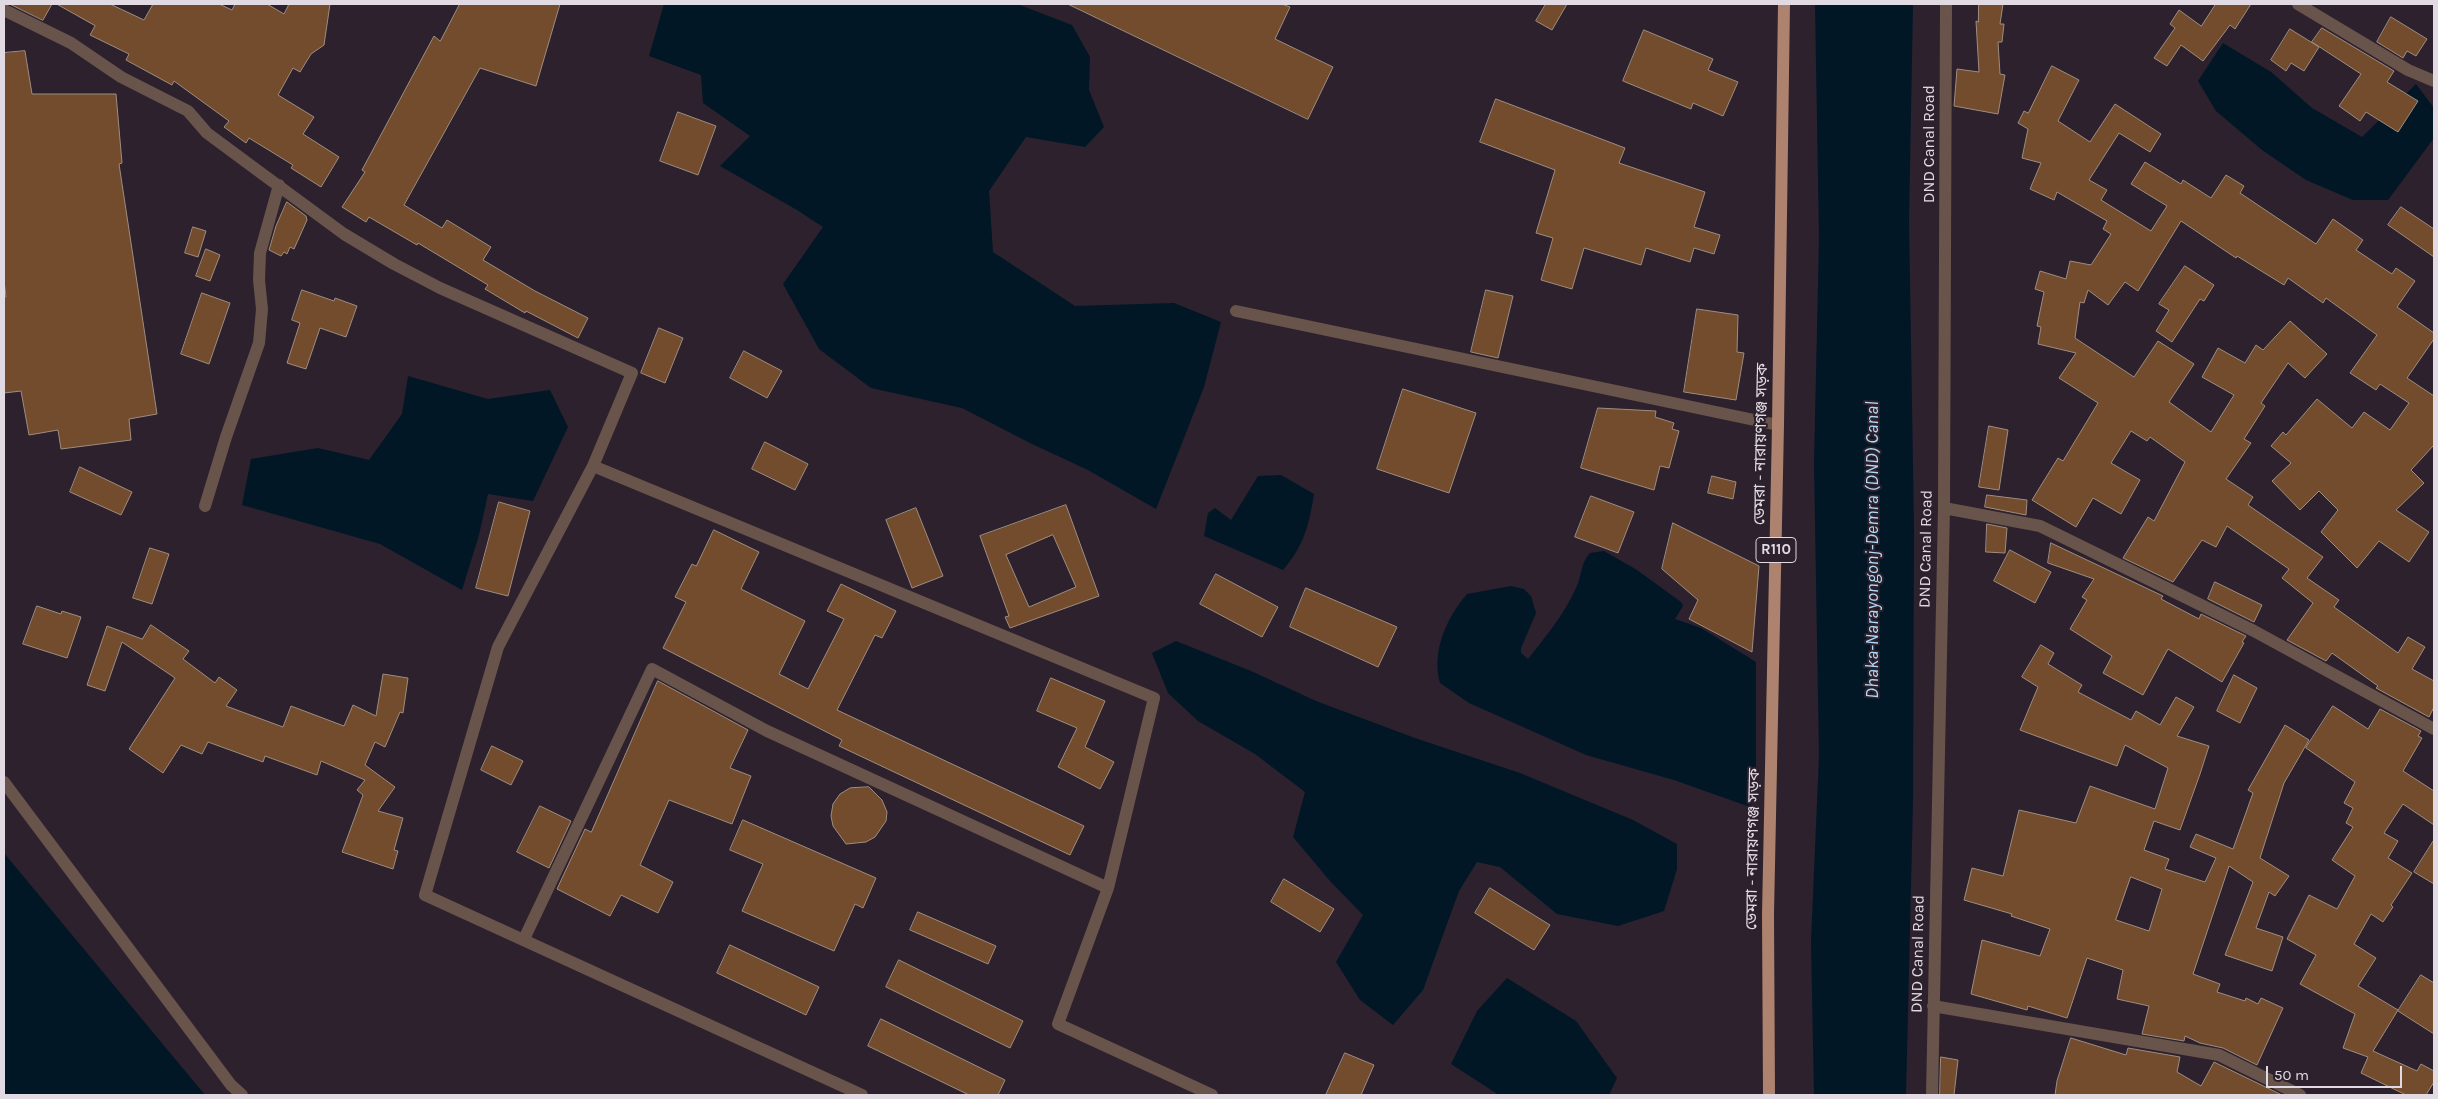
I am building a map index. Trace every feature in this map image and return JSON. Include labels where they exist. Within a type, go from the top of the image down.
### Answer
[{"type":"main road","name":"ডেমরা - নারায়ণগঞ্জ সড়ক","points":[[1769,1095],[1768,914],[1784,4]]},
{"type":"street","name":"DND Canal Road","points":[[1932,1095],[1944,508],[1946,4]]},
{"type":"street","points":[[2298,4],[2408,70],[2434,81]]},
{"type":"street","points":[[4,10],[71,43],[121,77],[188,111],[207,133],[344,234],[394,264],[440,288],[632,373],[593,466],[498,647],[425,895],[862,1095]]},
{"type":"street","points":[[205,506],[226,437],[259,343],[262,309],[259,280],[260,253],[279,185]]},
{"type":"street","points":[[1236,311],[1778,425]]},
{"type":"street","points":[[593,466],[1154,698],[1108,888],[1058,1024],[1212,1095]]},
{"type":"street","points":[[1944,508],[2040,526],[2254,631],[2434,729]]},
{"type":"street","points":[[524,939],[652,669],[767,731],[1108,888]]},
{"type":"street","points":[[4,782],[232,1085],[242,1095]]},
{"type":"street","points":[[1933,1006],[2219,1055],[2300,1095]]},
{"type":"water","points":[[664,4],[1017,4],[1072,25],[1090,57],[1089,90],[1104,127],[1085,147],[1026,137],[989,191],[993,252],[1075,306],[1174,303],[1221,322],[1204,387],[1156,509],[1088,470],[962,408],[871,388],[819,349],[783,284],[823,227],[720,166],[750,136],[703,103],[701,75],[649,56]]},
{"type":"water","name":"Dhaka-Narayongonj-Demra (DND) Canal","points":[[1815,4],[1913,4],[1909,220],[1914,528],[1913,802],[1906,1095],[1814,1095],[1811,941],[1819,756],[1814,463],[1819,239]]},
{"type":"water","points":[[2223,43],[2271,72],[2312,108],[2362,137],[2416,84],[2434,108],[2434,138],[2388,200],[2353,200],[2306,180],[2262,150],[2216,111],[2198,81]]},
{"type":"water","points":[[408,376],[488,399],[550,390],[568,427],[533,501],[488,494],[479,535],[462,590],[380,544],[242,505],[251,459],[318,448],[369,460],[402,414]]},
{"type":"water","points":[[1281,475],[1314,494],[1305,535],[1283,570],[1204,536],[1208,513],[1215,508],[1231,520],[1258,476]]},
{"type":"water","points":[[1604,551],[1637,570],[1681,602],[1683,606],[1675,619],[1701,628],[1756,662],[1756,789],[1750,807],[1674,780],[1586,755],[1469,703],[1440,683],[1438,671],[1439,647],[1447,624],[1467,594],[1511,586],[1524,589],[1531,596],[1536,613],[1521,648],[1521,653],[1528,659],[1566,607],[1578,584],[1587,557],[1590,553]]},
{"type":"water","points":[[1176,641],[1251,671],[1316,701],[1415,738],[1520,773],[1633,820],[1677,844],[1677,869],[1664,911],[1618,926],[1557,914],[1500,867],[1477,862],[1459,891],[1423,990],[1393,1025],[1360,1000],[1336,962],[1363,915],[1330,881],[1293,837],[1305,792],[1255,754],[1198,721],[1168,693],[1152,653]]},
{"type":"water","points":[[4,853],[205,1095],[4,1095]]},
{"type":"water","points":[[1507,978],[1576,1021],[1617,1078],[1609,1095],[1499,1095],[1451,1064],[1477,1011]]},
{"type":"building","points":[[10,4],[52,4],[43,20]]},
{"type":"building","points":[[57,4],[110,4],[144,20],[153,4],[219,4],[232,10],[235,4],[267,4],[284,14],[289,4],[330,4],[324,45],[311,54],[300,72],[293,68],[278,95],[314,117],[303,134],[339,157],[321,187],[291,168],[293,165],[249,138],[246,143],[224,127],[229,121],[174,81],[172,85],[126,60],[129,54],[90,35],[95,26]]},
{"type":"building","points":[[460,4],[560,4],[536,86],[480,68],[404,205],[442,228],[447,220],[491,247],[483,260],[535,291],[588,318],[578,338],[526,311],[525,313],[485,289],[488,285],[418,243],[417,245],[369,217],[366,222],[342,207],[365,172],[362,170],[434,36],[440,41]]},
{"type":"building","points":[[1068,4],[1282,4],[1290,7],[1275,39],[1333,67],[1308,119]]},
{"type":"building","points":[[1546,4],[1567,4],[1552,30],[1536,21]]},
{"type":"building","points":[[1979,4],[2003,4],[2000,24],[2004,24],[2002,42],[1998,42],[2000,74],[2005,75],[1998,114],[1954,106],[1957,69],[1979,72],[1976,21],[1978,22]]},
{"type":"building","points":[[2216,4],[2251,4],[2235,29],[2230,25],[2203,61],[2181,45],[2167,66],[2154,58],[2175,28],[2170,24],[2179,10],[2201,26]]},
{"type":"building","points":[[2391,17],[2427,39],[2416,56],[2407,51],[2403,58],[2377,42]]},
{"type":"building","points":[[2322,28],[2394,71],[2387,82],[2418,101],[2398,132],[2366,112],[2360,121],[2339,106],[2361,74],[2312,42]]},
{"type":"building","points":[[2290,29],[2319,47],[2304,71],[2291,63],[2286,71],[2271,60]]},
{"type":"building","points":[[1644,30],[1713,59],[1708,70],[1738,82],[1723,116],[1693,103],[1691,109],[1623,81]]},
{"type":"building","points":[[25,51],[32,94],[116,94],[122,163],[119,164],[157,414],[129,419],[131,440],[61,449],[58,430],[29,435],[21,391],[4,393],[4,297],[6,297],[4,281],[4,53]]},
{"type":"building","points":[[2052,66],[2079,80],[2058,121],[2090,142],[2115,104],[2161,134],[2150,152],[2119,133],[2089,180],[2107,190],[2101,200],[2151,231],[2167,206],[2131,184],[2145,162],[2181,184],[2183,180],[2211,198],[2226,175],[2244,186],[2240,193],[2316,244],[2333,219],[2363,240],[2356,250],[2392,274],[2396,268],[2415,281],[2397,307],[2434,333],[2434,339],[2407,378],[2434,396],[2434,445],[2411,470],[2424,483],[2396,510],[2429,532],[2409,562],[2379,541],[2357,568],[2321,532],[2338,510],[2319,491],[2300,510],[2272,481],[2291,463],[2271,446],[2283,432],[2286,435],[2317,399],[2352,428],[2364,412],[2390,430],[2409,403],[2380,384],[2376,390],[2350,373],[2377,335],[2326,298],[2323,303],[2288,278],[2284,285],[2237,256],[2236,258],[2181,221],[2138,291],[2125,282],[2108,305],[2088,290],[2084,303],[2080,302],[2075,338],[2134,377],[2158,341],[2194,364],[2169,402],[2211,432],[2234,395],[2202,377],[2218,348],[2245,363],[2256,345],[2263,350],[2290,321],[2327,354],[2305,378],[2288,363],[2261,403],[2265,406],[2244,439],[2251,443],[2226,479],[2253,497],[2248,505],[2323,557],[2307,578],[2339,600],[2334,607],[2398,653],[2408,637],[2425,647],[2412,669],[2434,681],[2434,707],[2429,717],[2376,688],[2378,686],[2332,653],[2326,661],[2287,640],[2313,603],[2282,578],[2289,569],[2227,526],[2216,547],[2202,540],[2173,582],[2123,558],[2148,517],[2154,521],[2185,462],[2150,437],[2147,441],[2131,431],[2111,463],[2140,480],[2121,514],[2093,498],[2076,527],[2032,500],[2058,458],[2063,461],[2098,403],[2059,378],[2076,353],[2038,344],[2041,327],[2037,326],[2044,292],[2035,289],[2040,271],[2066,279],[2070,261],[2091,265],[2111,234],[2103,229],[2107,221],[2057,192],[2054,200],[2030,189],[2041,163],[2022,158],[2028,129],[2018,123],[2024,111],[2028,113]]},
{"type":"building","points":[[1496,99],[1625,148],[1619,163],[1705,192],[1694,227],[1720,235],[1714,254],[1694,248],[1690,262],[1646,248],[1641,265],[1584,248],[1572,289],[1541,280],[1553,238],[1536,233],[1555,170],[1480,142]]},
{"type":"building","points":[[678,112],[716,126],[698,175],[660,161]]},
{"type":"building","points":[[287,202],[306,216],[307,220],[294,249],[290,247],[287,254],[284,252],[281,256],[269,250],[276,226]]},
{"type":"building","points":[[2401,207],[2434,229],[2434,257],[2388,225]]},
{"type":"building","points":[[193,227],[206,231],[198,257],[185,253]]},
{"type":"building","points":[[206,249],[220,255],[210,281],[196,276]]},
{"type":"building","points":[[2185,266],[2214,285],[2204,301],[2200,299],[2172,342],[2156,331],[2169,310],[2159,304]]},
{"type":"building","points":[[302,290],[334,301],[335,298],[357,306],[346,337],[320,328],[306,369],[287,363],[300,323],[292,320]]},
{"type":"building","points":[[1486,290],[1513,296],[1498,358],[1471,352]]},
{"type":"building","points":[[202,293],[230,303],[209,364],[181,354]]},
{"type":"building","points":[[1697,309],[1738,315],[1737,352],[1744,353],[1736,400],[1684,392]]},
{"type":"building","points":[[659,328],[683,338],[665,383],[641,373]]},
{"type":"building","points":[[744,351],[782,371],[767,398],[730,378]]},
{"type":"building","points":[[1403,389],[1476,413],[1449,493],[1377,469]]},
{"type":"building","points":[[1598,408],[1656,411],[1655,417],[1674,423],[1672,429],[1679,431],[1669,468],[1660,466],[1654,490],[1581,468]]},
{"type":"building","points":[[1989,426],[2008,430],[1999,490],[1979,487]]},
{"type":"building","points":[[765,442],[808,464],[795,490],[752,469]]},
{"type":"building","points":[[80,467],[132,492],[121,515],[70,492]]},
{"type":"building","points":[[1712,476],[1736,482],[1733,499],[1708,493]]},
{"type":"building","points":[[1987,495],[2027,500],[2026,515],[1985,507]]},
{"type":"building","points":[[1591,496],[1634,512],[1618,553],[1575,537]]},
{"type":"building","points":[[499,502],[530,511],[508,596],[476,588]]},
{"type":"building","points":[[1066,505],[1099,596],[1010,628],[1005,617],[1009,616],[980,536]],"holes":[[[1053,535],[1076,587],[1029,607],[1006,555]]]},
{"type":"building","points":[[916,508],[943,576],[912,588],[886,520]]},
{"type":"building","points":[[1673,523],[1759,566],[1752,652],[1689,619],[1698,600],[1662,569]]},
{"type":"building","points":[[1987,524],[2007,528],[2005,553],[1986,552]]},
{"type":"building","points":[[714,530],[759,552],[741,589],[805,621],[779,674],[808,689],[844,619],[827,611],[841,584],[896,611],[882,638],[875,635],[837,710],[1084,826],[1070,855],[839,746],[842,740],[663,648],[686,602],[675,597],[692,564],[696,566]]},
{"type":"building","points":[[2051,543],[2163,596],[2161,599],[2199,619],[2201,614],[2246,636],[2222,682],[2168,649],[2143,695],[2103,673],[2112,656],[2070,629],[2087,600],[2082,597],[2094,579],[2048,563]]},
{"type":"building","points":[[150,548],[169,554],[152,604],[133,598]]},
{"type":"building","points":[[2010,550],[2051,572],[2035,603],[1994,581]]},
{"type":"building","points":[[1216,574],[1278,607],[1262,637],[1200,604]]},
{"type":"building","points":[[2215,582],[2262,605],[2254,622],[2208,599]]},
{"type":"building","points":[[1306,588],[1397,627],[1378,667],[1290,627]]},
{"type":"building","points":[[37,606],[61,614],[62,611],[81,617],[67,658],[23,644]]},
{"type":"building","points":[[151,625],[189,651],[183,659],[215,683],[219,677],[237,690],[226,706],[283,727],[291,706],[344,726],[353,705],[376,716],[383,674],[408,678],[403,713],[400,712],[385,747],[375,742],[365,765],[395,787],[378,811],[403,818],[394,850],[398,851],[393,869],[342,852],[363,795],[357,790],[365,780],[321,761],[317,775],[265,756],[263,762],[208,742],[202,754],[181,745],[163,773],[129,749],[175,678],[122,642],[105,691],[87,685],[107,626],[142,639]]},
{"type":"building","points":[[2041,645],[2054,653],[2048,664],[2082,685],[2078,692],[2131,720],[2136,711],[2160,725],[2176,697],[2194,707],[2177,736],[2209,746],[2200,774],[2180,830],[2154,821],[2144,850],[2169,859],[2165,869],[2205,882],[2216,858],[2190,847],[2196,834],[2233,849],[2253,793],[2248,790],[2285,725],[2309,740],[2284,783],[2260,858],[2289,876],[2275,896],[2269,892],[2256,928],[2283,937],[2272,971],[2225,955],[2253,882],[2229,866],[2193,974],[2220,984],[2217,992],[2245,1001],[2246,998],[2258,1004],[2261,998],[2283,1008],[2257,1065],[2223,1048],[2200,1043],[2185,1036],[2184,1041],[2142,1034],[2149,1006],[2117,999],[2123,970],[2087,958],[2067,1018],[2028,1006],[2027,1010],[1971,994],[1982,940],[2040,956],[2050,929],[2011,916],[2012,914],[1964,900],[1972,868],[2003,876],[2019,810],[2076,823],[2090,786],[2155,809],[2168,768],[2125,745],[2117,766],[2020,730],[2038,687],[2022,677]],"holes":[[[2131,877],[2162,889],[2149,931],[2116,920]]]},
{"type":"building","points":[[2234,675],[2257,688],[2240,723],[2217,711]]},
{"type":"building","points":[[1051,678],[1105,701],[1085,747],[1114,762],[1100,789],[1058,767],[1077,728],[1037,711]]},
{"type":"building","points":[[658,681],[748,730],[730,768],[751,776],[732,824],[669,800],[640,865],[673,882],[658,913],[621,895],[610,916],[557,889],[585,829],[591,832]]},
{"type":"building","points":[[2333,706],[2368,729],[2380,709],[2421,731],[2418,736],[2422,738],[2403,771],[2434,791],[2434,825],[2403,804],[2384,833],[2398,841],[2388,858],[2412,873],[2391,905],[2393,907],[2383,922],[2371,914],[2354,944],[2376,958],[2358,986],[2398,1010],[2373,1051],[2417,1071],[2421,1064],[2434,1071],[2434,1082],[2426,1095],[2406,1095],[2361,1073],[2368,1057],[2343,1048],[2355,1014],[2300,984],[2316,955],[2287,939],[2309,895],[2337,909],[2355,876],[2332,860],[2353,827],[2346,823],[2353,808],[2344,803],[2355,782],[2306,748]]},
{"type":"building","points":[[492,746],[523,761],[511,785],[481,770]]},
{"type":"building","points":[[869,787],[882,800],[887,812],[886,821],[875,837],[866,842],[846,844],[833,826],[831,816],[833,804],[840,794],[850,788]]},
{"type":"building","points":[[540,806],[571,821],[549,868],[517,852]]},
{"type":"building","points":[[743,820],[876,878],[863,908],[855,904],[834,951],[742,911],[763,864],[730,850]]},
{"type":"building","points":[[2434,840],[2434,884],[2414,872]]},
{"type":"building","points":[[1284,879],[1334,909],[1320,932],[1271,902]]},
{"type":"building","points":[[1490,888],[1550,925],[1534,950],[1475,913]]},
{"type":"building","points":[[918,912],[996,946],[988,964],[910,930]]},
{"type":"building","points":[[730,945],[819,987],[806,1015],[717,973]]},
{"type":"building","points":[[899,960],[1023,1021],[1010,1048],[886,987]]},
{"type":"building","points":[[2421,975],[2434,983],[2434,1034],[2398,1011]]},
{"type":"building","points":[[881,1019],[1005,1080],[998,1095],[969,1095],[868,1046]]},
{"type":"building","points":[[2071,1038],[2126,1055],[2128,1048],[2180,1057],[2177,1072],[2201,1086],[2214,1062],[2282,1095],[2055,1095],[2057,1081]]},
{"type":"building","points":[[1345,1053],[1374,1065],[1361,1095],[1326,1095]]},
{"type":"building","points":[[1941,1057],[1958,1060],[1954,1095],[1940,1095]]}]
